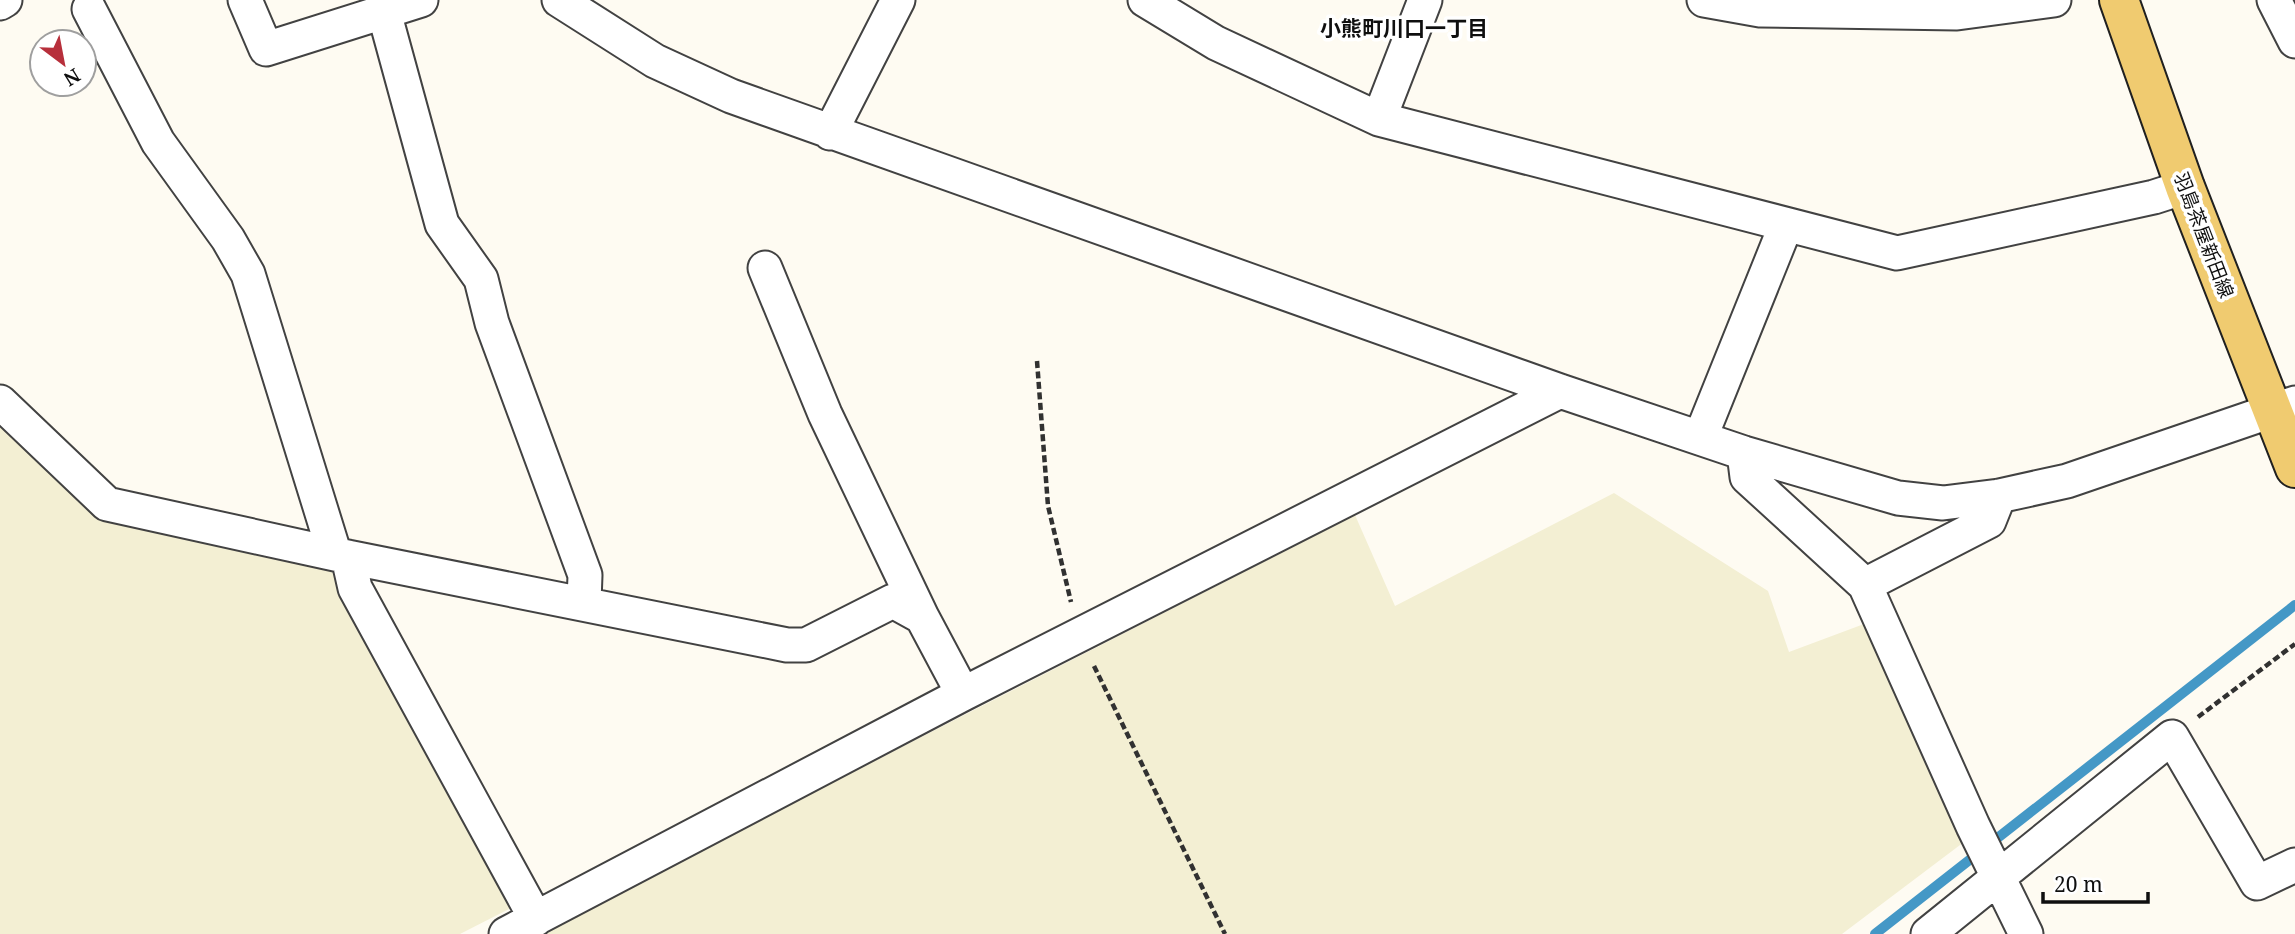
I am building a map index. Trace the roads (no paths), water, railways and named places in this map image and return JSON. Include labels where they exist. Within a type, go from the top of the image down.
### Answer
[{"type":"main road","name":"羽島茶屋新田線","points":[[2119,0],[2185,187],[2285,408],[2295,468]]},
{"type":"street","points":[[0,3],[5,0]]},
{"type":"street","points":[[245,0],[266,49],[421,0]]},
{"type":"street","points":[[559,0],[655,61],[731,96],[830,133],[1560,391],[1701,436],[1744,453],[1898,498],[1942,503],[1999,496],[2067,481],[2285,408]]},
{"type":"street","points":[[830,133],[898,0]]},
{"type":"street","points":[[1145,0],[1216,43],[1379,119],[1897,253],[2154,197],[2185,187]]},
{"type":"street","points":[[1379,119],[1424,0]]},
{"type":"street","points":[[1704,0],[1760,10],[1956,13],[2054,0]]},
{"type":"street","points":[[2274,0],[2295,41]]},
{"type":"street","points":[[93,3],[158,142],[228,239],[248,274],[341,554],[355,588],[536,919]]},
{"type":"street","points":[[384,12],[442,224],[481,279],[492,323],[585,575],[584,602]]},
{"type":"street","points":[[1701,436],[1786,225]]},
{"type":"street","points":[[765,268],[825,414],[922,617],[963,694]]},
{"type":"street","points":[[506,934],[963,694],[1560,391]]},
{"type":"street","points":[[0,402],[107,504],[787,645],[806,645],[893,601],[922,617]]},
{"type":"street","points":[[1744,453],[1747,477],[1865,585],[1973,826],[2026,934]]},
{"type":"street","points":[[1865,585],[1989,521],[1999,496]]},
{"type":"street","points":[[1928,934],[1996,871],[2172,737],[2257,883],[2295,865]]},
{"type":"waterway","points":[[1875,934],[2295,605]]},
{"type":"district","name":"小熊町川口一丁目","points":[[1404,29]]}]
